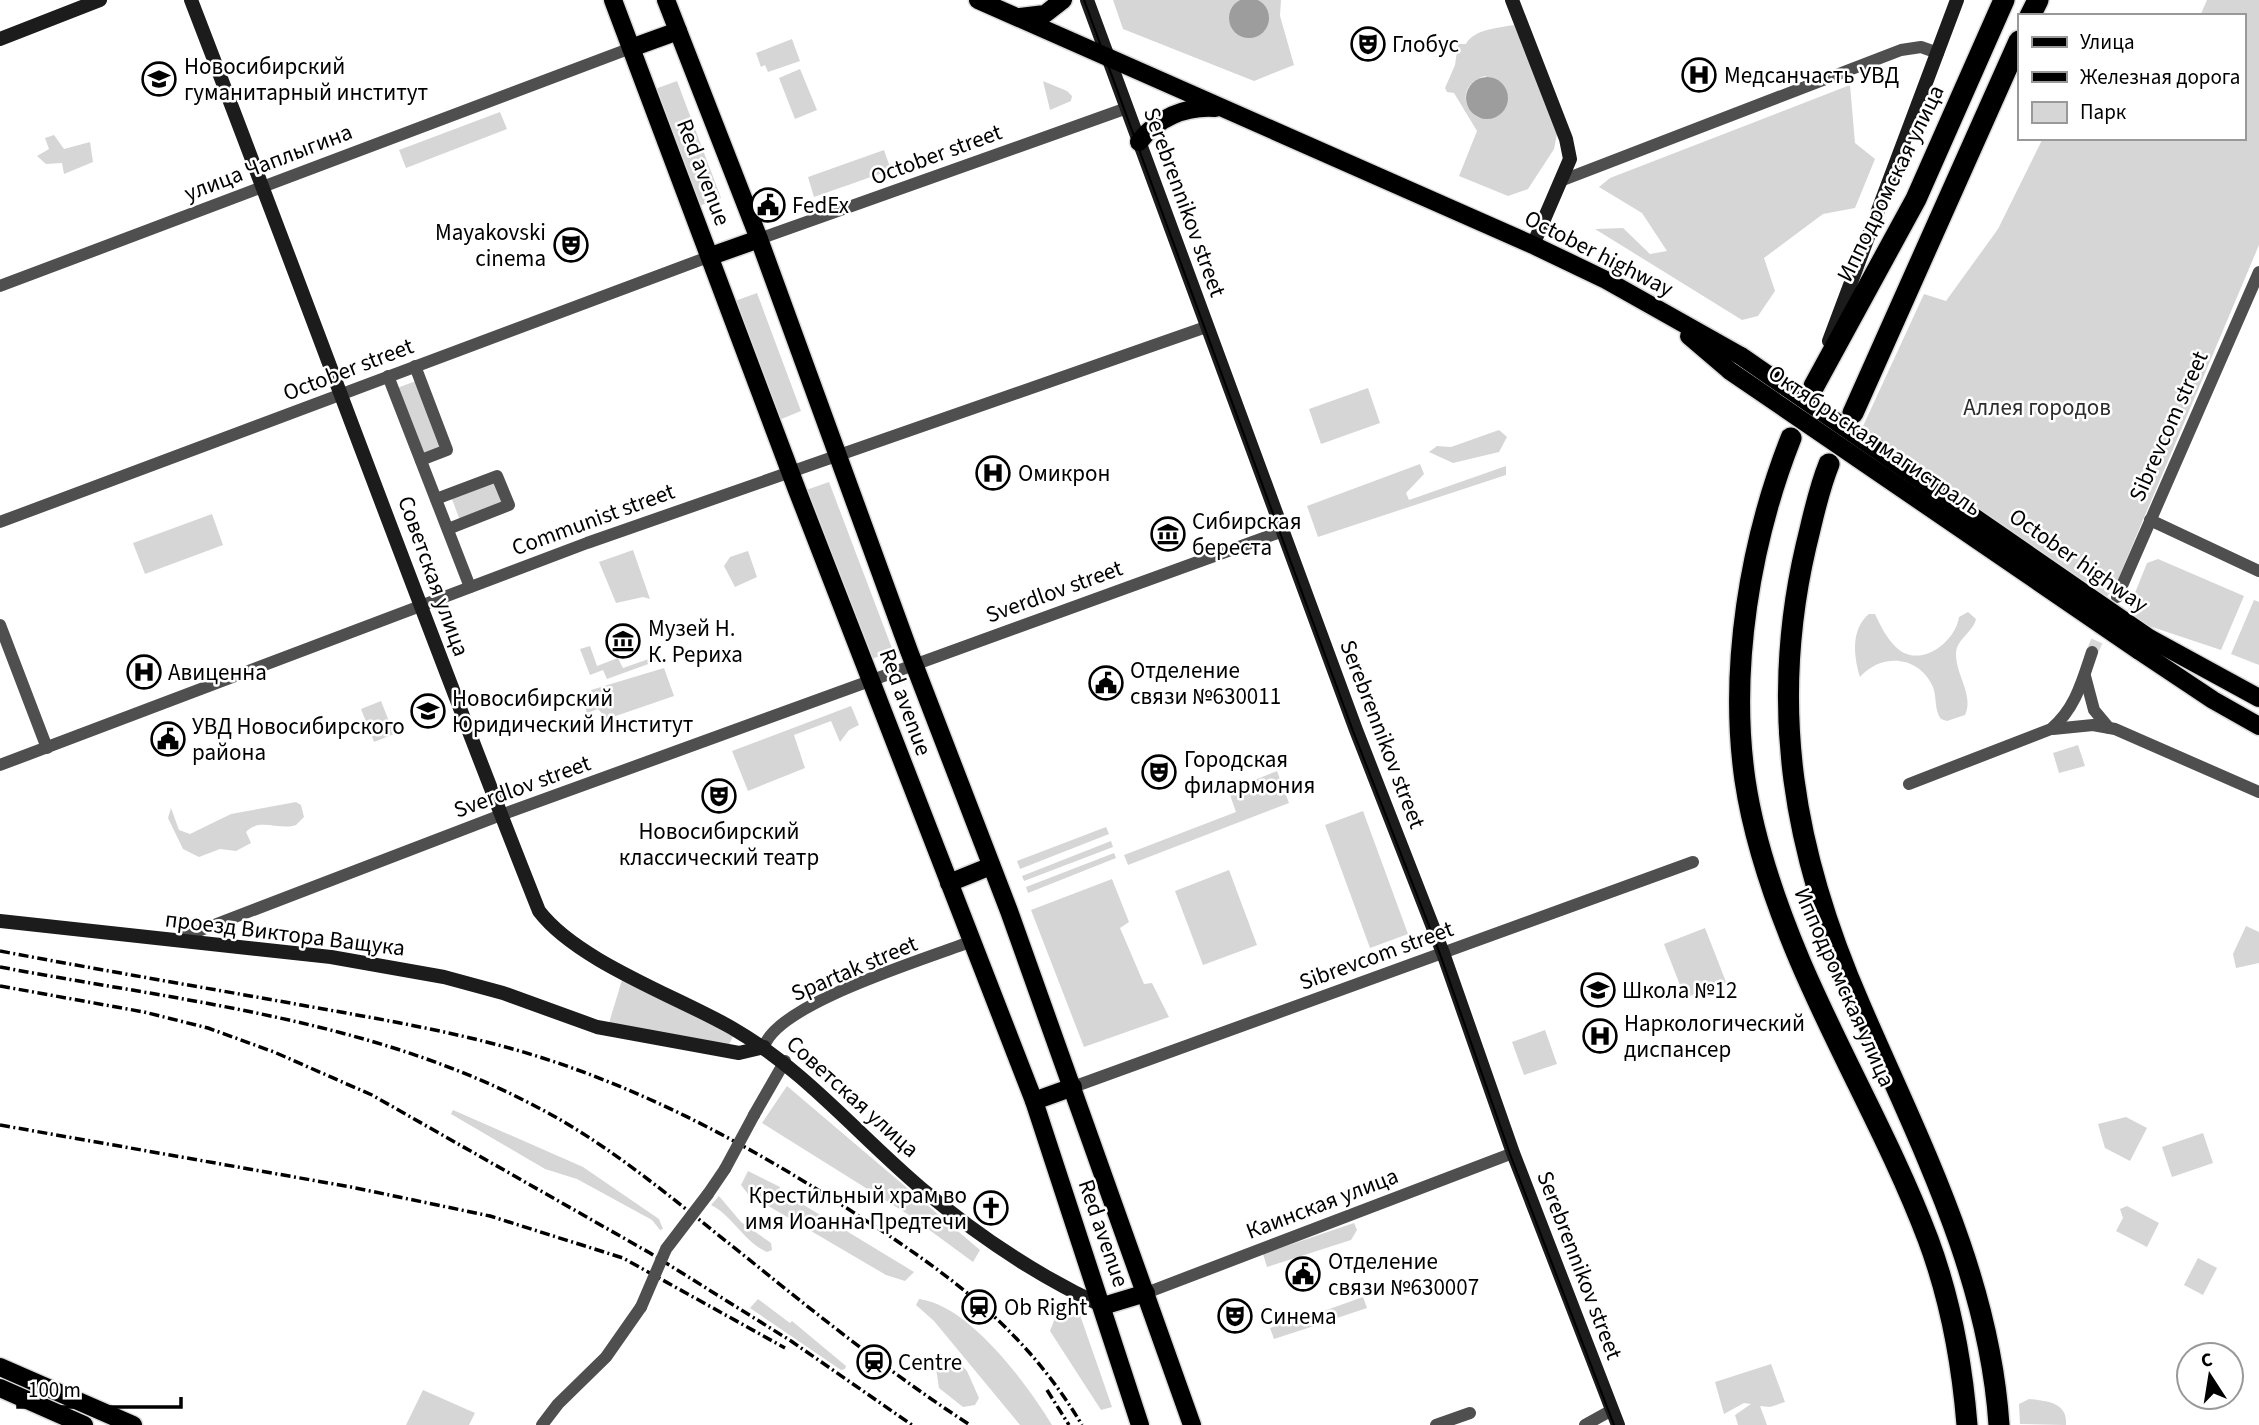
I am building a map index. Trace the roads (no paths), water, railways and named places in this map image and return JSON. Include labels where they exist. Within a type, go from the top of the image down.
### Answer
[{"type":"highway","name":"Ипподромская улица","points":[[1814,386],[1916,199],[2004,0]]},
{"type":"highway","points":[[1853,413],[2018,43]]},
{"type":"highway","name":"Ипподромская улица","points":[[1791,438],[1772,491],[1750,582],[1740,661],[1744,778],[1760,844],[1786,926],[1929,1242],[1955,1339],[1963,1380],[1967,1425]]},
{"type":"highway","name":"Ипподромская улица","points":[[1829,464],[1798,582],[1787,680],[1788,733],[1794,795],[1803,834],[1859,1003],[1959,1233],[1992,1360],[1999,1425]]},
{"type":"highway","points":[[1827,1018],[1859,1003]]},
{"type":"main road","name":"Red avenue","points":[[613,0],[790,471],[1034,1101],[1140,1425]]},
{"type":"main road","name":"Red avenue","points":[[666,0],[759,239],[914,664],[1073,1087],[1192,1425]]},
{"type":"main road","name":"October highway","points":[[978,0],[1606,279],[1741,356],[2143,644]]},
{"type":"main road","points":[[1015,17],[1030,19],[1045,14],[1063,0]]},
{"type":"main road","points":[[631,48],[678,31]]},
{"type":"main road","points":[[1139,142],[1146,133],[1180,111],[1200,107],[1226,109]]},
{"type":"main road","points":[[711,256],[759,239]]},
{"type":"main road","name":"Октябрьская магистраль","points":[[1659,311],[1730,371],[2143,644]]},
{"type":"main road","points":[[2143,644],[2259,698]]},
{"type":"main road","points":[[2143,644],[2213,700],[2259,726]]},
{"type":"main road","points":[[949,883],[991,866]]},
{"type":"main road","points":[[1034,1101],[1073,1087]]},
{"type":"main road","points":[[1103,1306],[1146,1293]]},
{"type":"main road","points":[[0,1367],[133,1425]]},
{"type":"main road","points":[[0,1388],[84,1425]]},
{"type":"street","points":[[0,39],[100,0]]},
{"type":"street","name":"Советская улица","points":[[191,0],[342,394],[419,607],[540,911],[564,938],[785,1061],[931,1196],[1001,1250],[1070,1291],[1103,1306]]},
{"type":"street","name":"Serebrennikov street","points":[[1087,0],[1356,730],[1443,953],[1513,1153],[1618,1425]]},
{"type":"street","points":[[1512,0],[1566,139],[1570,159],[1533,245]]},
{"type":"street","points":[[1814,386],[1956,0]]},
{"type":"street","points":[[1563,180],[1900,50],[1921,47],[1938,53]]},
{"type":"street","name":"улица Чаплыгина","points":[[0,286],[631,48]]},
{"type":"street","name":"October street","points":[[759,239],[1127,108]]},
{"type":"street","name":"October street","points":[[0,523],[711,256]]},
{"type":"street","name":"Sibrevcom street","points":[[2117,597],[2259,271]]},
{"type":"street","name":"Communist street","points":[[0,765],[470,587],[837,454],[1206,327]]},
{"type":"street","points":[[415,366],[447,450],[421,460]]},
{"type":"street","points":[[388,376],[470,587]]},
{"type":"street","points":[[436,499],[497,476],[509,505],[448,529]]},
{"type":"street","points":[[2150,520],[2259,570]]},
{"type":"street","name":"Sverdlov street","points":[[172,942],[502,815],[1283,531]]},
{"type":"street","points":[[0,625],[47,748]]},
{"type":"street","points":[[2051,729],[2067,716],[2092,652]]},
{"type":"street","points":[[2085,675],[2094,710],[2109,728]]},
{"type":"street","points":[[1909,784],[2051,729],[2093,725],[2109,728],[2259,792]]},
{"type":"street","name":"Sibrevcom street","points":[[1073,1087],[1693,862]]},
{"type":"street","name":"проезд Виктора Ващука","points":[[0,921],[172,942],[331,957],[431,975],[503,993],[597,1027],[739,1053],[764,1047]]},
{"type":"street","name":"Spartak street","points":[[764,1047],[768,1034],[809,1004],[972,941]]},
{"type":"street","points":[[542,1425],[558,1404],[606,1357],[641,1307],[666,1250],[725,1169],[785,1061]]},
{"type":"street","name":"Каинская улица","points":[[1146,1293],[1513,1153]]},
{"type":"street","points":[[1585,1425],[1612,1410]]},
{"type":"street","points":[[1436,1425],[1470,1413]]},
{"type":"tunnel","points":[[2092,652],[2106,621]]},
{"type":"tram line","points":[[1084,0],[1353,731],[1440,954],[1510,1154],[1614,1425]]},
{"type":"railway","points":[[0,951],[459,1035],[552,1061],[633,1092],[712,1129],[788,1172],[862,1218],[956,1284],[1012,1333],[1060,1391],[1082,1425]]},
{"type":"railway","points":[[0,967],[274,1017],[407,1052],[472,1076],[563,1121],[616,1156],[853,1342],[970,1425]]},
{"type":"railway","points":[[0,986],[144,1012],[208,1028],[274,1052],[372,1095],[650,1253],[791,1341],[912,1425]]},
{"type":"railway","points":[[0,1125],[351,1187],[490,1216],[623,1258],[785,1348]]},
{"type":"railway","points":[[1047,1390],[1069,1425]]},
{"type":"place","name":"Глобус","points":[[1368,44]]},
{"type":"place","name":"Медсанчасть УВД","points":[[1699,75]]},
{"type":"place","name":"Новосибирский гуманитарный институт","points":[[159,79]]},
{"type":"place","name":"FedEx","points":[[768,205]]},
{"type":"place","name":"Mayakovski cinema","points":[[571,245]]},
{"type":"place","name":"Омикрон","points":[[993,473]]},
{"type":"place","name":"Сибирская береста","points":[[1168,534]]},
{"type":"place","name":"Музей Н. К. Рериха","points":[[623,641]]},
{"type":"place","name":"Авиценна","points":[[144,672]]},
{"type":"place","name":"Отделение связи №630011","points":[[1106,683]]},
{"type":"place","name":"Новосибирский Юридический Институт","points":[[428,711]]},
{"type":"place","name":"УВД Новосибирского района","points":[[168,739]]},
{"type":"place","name":"Городская филармония","points":[[1159,772]]},
{"type":"place","name":"Новосибирский классический театр","points":[[719,796]]},
{"type":"place","name":"Школа №12","points":[[1598,990]]},
{"type":"place","name":"Наркологический диспансер","points":[[1600,1036]]},
{"type":"place","name":"Крестильный храм во имя Иоанна Предтечи","points":[[991,1208]]},
{"type":"place","name":"Отделение связи №630007","points":[[1303,1274]]},
{"type":"place","name":"Ob Right","points":[[979,1307]]},
{"type":"place","name":"Синема","points":[[1235,1316]]},
{"type":"place","name":"Centre","points":[[874,1362]]},
{"type":"park label","name":"Аллея городов","points":[[2037,407]]}]
